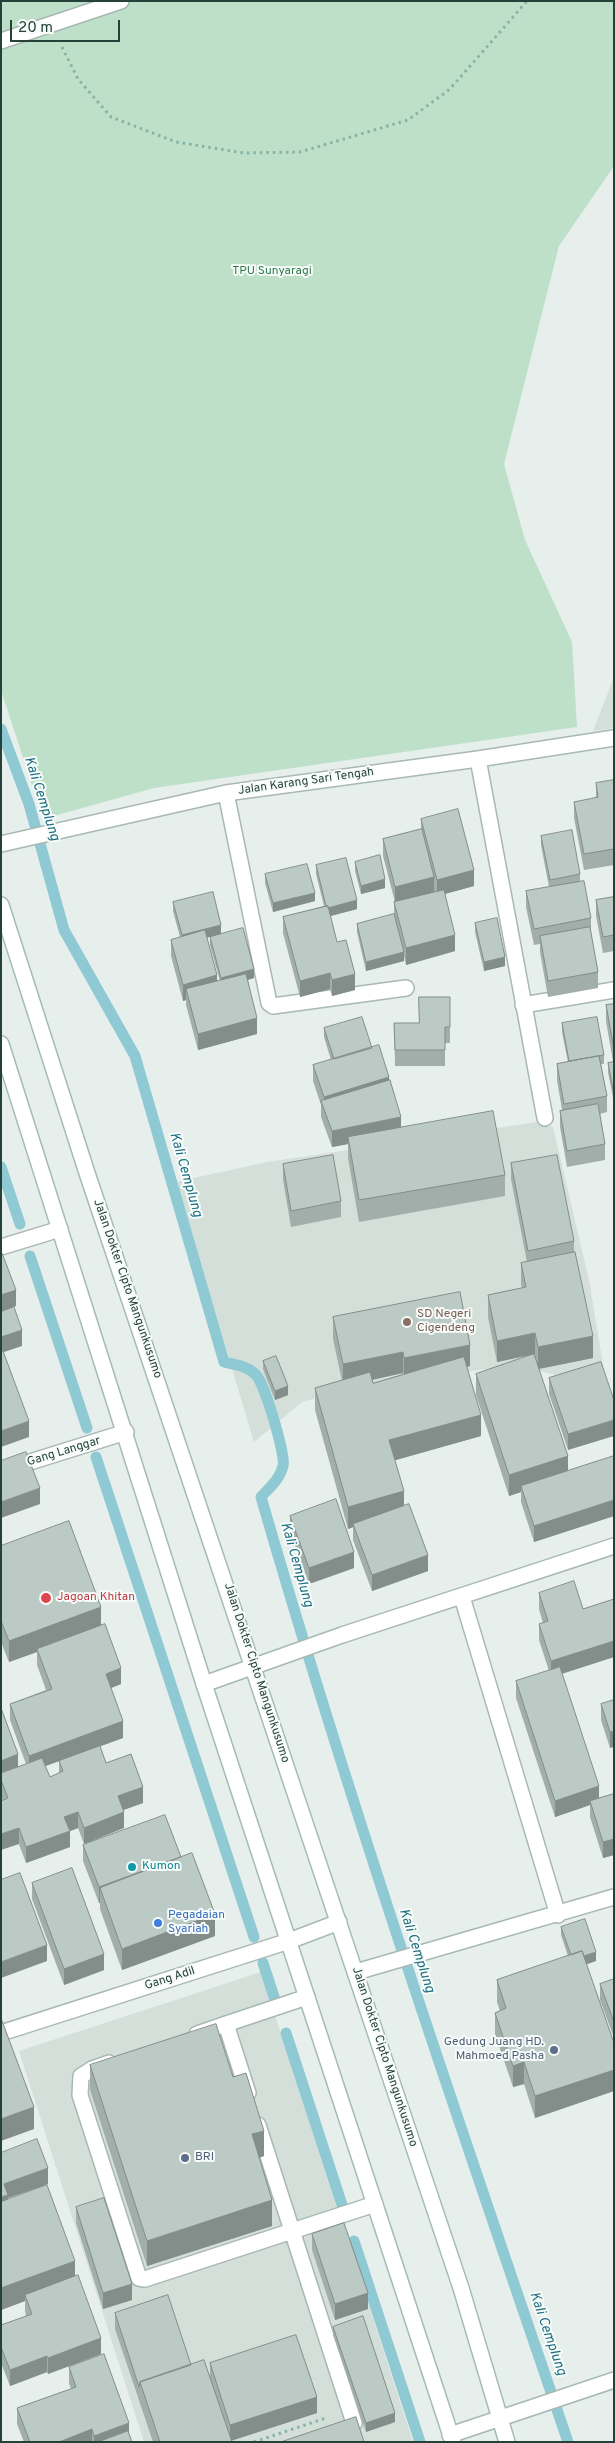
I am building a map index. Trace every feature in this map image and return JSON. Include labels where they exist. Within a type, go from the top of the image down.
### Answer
[{"type":"street","points":[[1,41],[51,26],[121,1]]},
{"type":"street","name":"Jalan Karang Sari Tengah","points":[[1,844],[226,793],[478,759],[614,738]]},
{"type":"street","points":[[478,759],[545,1118]]},
{"type":"street","points":[[226,793],[269,1003],[273,1006],[406,988]]},
{"type":"street","name":"Jalan Dokter Cipto Mangunkusumo","points":[[1,905],[90,1182],[261,1665],[339,1922],[461,2288],[508,2442]]},
{"type":"street","points":[[523,1006],[614,990]]},
{"type":"street","points":[[1,1044],[126,1432],[204,1684],[451,2438],[500,2418],[614,2380]]},
{"type":"street","points":[[1,1247],[60,1230]]},
{"type":"street","name":"Gang Langgar","points":[[1,1471],[126,1432]]},
{"type":"street","points":[[204,1684],[338,1637],[614,1546]]},
{"type":"street","points":[[462,1597],[558,1914]]},
{"type":"street","points":[[356,1972],[614,1897]]},
{"type":"street","name":"Gang Adil","points":[[1,2033],[289,1941],[339,1922]]},
{"type":"street","points":[[181,2039],[307,1997]]},
{"type":"street","points":[[226,2024],[352,2417]]},
{"type":"street","points":[[128,2057],[92,2069],[81,2076],[79,2086],[80,2095],[139,2278],[145,2279],[375,2204]]},
{"type":"path","points":[[51,26],[78,79],[111,117],[176,142],[244,153],[300,152],[408,120],[450,89],[527,1]]},
{"type":"path","points":[[254,2442],[307,2424],[352,2417]]},
{"type":"path","points":[[307,2424],[309,2431]]},
{"type":"path","points":[[269,2437],[271,2442]]},
{"type":"shaded area","points":[[614,677],[614,728],[593,731]]},
{"type":"shaded area","name":"SD Negeri Cigendeng","points":[[537,1122],[553,1127],[589,1280],[603,1365],[555,1375],[517,1365],[360,1386],[302,1402],[254,1442],[176,1182],[267,1162]]},
{"type":"shaded area","points":[[261,1972],[413,2442],[144,2442],[19,2051]]},
{"type":"green space","name":"TPU Sunyaragi","points":[[1,1],[614,1],[614,166],[559,246],[504,464],[525,540],[572,642],[577,727],[154,788],[43,819],[1,690]]},
{"type":"building","points":[[614,780],[614,849],[584,854],[574,802],[598,797],[596,783]]},
{"type":"building","points":[[458,809],[474,870],[437,880],[421,819]]},
{"type":"building","points":[[422,829],[434,877],[395,887],[383,839]]},
{"type":"building","points":[[572,830],[580,874],[550,880],[541,836]]},
{"type":"building","points":[[380,855],[385,879],[361,886],[355,862]]},
{"type":"building","points":[[346,858],[357,900],[328,908],[316,865]]},
{"type":"building","points":[[307,864],[315,893],[273,903],[265,874]]},
{"type":"building","points":[[584,881],[591,918],[534,929],[526,891]]},
{"type":"building","points":[[444,890],[455,935],[406,948],[394,902]]},
{"type":"building","points":[[213,892],[221,925],[182,935],[173,902]]},
{"type":"building","points":[[614,897],[614,935],[603,937],[596,900]]},
{"type":"building","points":[[328,906],[337,942],[346,940],[355,974],[332,980],[330,973],[300,981],[283,917]]},
{"type":"building","points":[[394,914],[404,952],[366,962],[357,924]]},
{"type":"building","points":[[497,918],[505,957],[484,962],[475,923]]},
{"type":"building","points":[[590,927],[598,972],[548,981],[540,936]]},
{"type":"building","points":[[243,928],[254,969],[221,978],[210,937]]},
{"type":"building","points":[[205,930],[217,975],[183,985],[171,940]]},
{"type":"building","points":[[246,974],[257,1018],[198,1034],[186,989]]},
{"type":"building","points":[[419,997],[450,997],[450,1027],[445,1027],[445,1050],[395,1050],[394,1023],[419,1023]]},
{"type":"building","points":[[614,1004],[614,1049],[606,1005]]},
{"type":"building","points":[[362,1017],[372,1048],[334,1059],[324,1028]]},
{"type":"building","points":[[597,1017],[604,1055],[569,1061],[562,1023]]},
{"type":"building","points":[[379,1045],[389,1077],[324,1097],[313,1065]]},
{"type":"building","points":[[599,1056],[607,1096],[564,1104],[557,1064]]},
{"type":"building","points":[[614,1062],[614,1089],[613,1089],[608,1063]]},
{"type":"building","points":[[390,1080],[401,1117],[332,1131],[321,1101]]},
{"type":"building","points":[[598,1104],[605,1144],[567,1151],[560,1111]]},
{"type":"building","points":[[493,1111],[505,1175],[359,1200],[348,1137]]},
{"type":"building","points":[[333,1155],[341,1201],[291,1211],[283,1164]]},
{"type":"building","points":[[557,1155],[574,1241],[528,1251],[511,1163]]},
{"type":"building","points":[[575,1252],[593,1336],[538,1347],[535,1333],[497,1341],[488,1295],[526,1287],[521,1263]]},
{"type":"building","points":[[1,1253],[16,1290],[1,1295]]},
{"type":"building","points":[[460,1292],[470,1345],[404,1358],[403,1352],[343,1364],[333,1317]]},
{"type":"building","points":[[14,1307],[22,1330],[1,1337],[1,1312]]},
{"type":"building","points":[[3,1351],[29,1421],[1,1431],[1,1352]]},
{"type":"building","points":[[534,1354],[568,1456],[509,1475],[476,1374]]},
{"type":"building","points":[[276,1356],[288,1386],[275,1391],[263,1361]]},
{"type":"building","points":[[464,1357],[481,1415],[389,1440],[404,1491],[348,1507],[315,1388],[370,1372],[373,1383]]},
{"type":"building","points":[[601,1362],[614,1400],[614,1420],[568,1434],[549,1378]]},
{"type":"building","points":[[26,1452],[40,1488],[1,1502],[1,1461]]},
{"type":"building","points":[[614,1456],[614,1500],[534,1526],[521,1486]]},
{"type":"building","points":[[336,1499],[354,1552],[309,1568],[290,1516]]},
{"type":"building","points":[[409,1504],[428,1555],[372,1575],[353,1524]]},
{"type":"building","name":"Jagoan Khitan","points":[[69,1521],[101,1607],[9,1641],[1,1621],[1,1546]]},
{"type":"building","points":[[574,1581],[583,1609],[614,1599],[614,1641],[551,1661],[539,1624],[548,1621],[539,1593]]},
{"type":"building","points":[[105,1624],[121,1668],[106,1674],[123,1721],[29,1756],[10,1704],[52,1689],[37,1649]]},
{"type":"building","points":[[560,1667],[599,1786],[555,1801],[516,1681]]},
{"type":"building","points":[[614,1700],[614,1731],[610,1732],[601,1704]]},
{"type":"building","points":[[1,1708],[18,1754],[1,1761]]},
{"type":"building","points":[[100,1746],[106,1763],[131,1754],[143,1787],[118,1796],[124,1812],[84,1828],[78,1812],[64,1817],[70,1831],[26,1847],[19,1828],[1,1834],[1,1801],[8,1798],[1,1780],[1,1773],[42,1758],[50,1777],[63,1771],[59,1761]]},
{"type":"building","points":[[614,1794],[614,1839],[603,1842],[590,1801]]},
{"type":"building","name":"Kumon","points":[[165,1815],[181,1857],[99,1887],[83,1845]]},
{"type":"building","name":"Pegadaian Syariah","points":[[192,1853],[215,1914],[122,1949],[100,1888]]},
{"type":"building","points":[[72,1868],[104,1954],[64,1969],[32,1883]]},
{"type":"building","points":[[20,1873],[47,1945],[1,1962],[1,1880]]},
{"type":"building","points":[[585,1919],[596,1952],[584,1956],[582,1951],[571,1955],[561,1927]]},
{"type":"building","name":"Gedung Juang HD. Mahmoed Pasha","points":[[582,1951],[614,2043],[614,2070],[535,2096],[524,2062],[513,2066],[495,2013],[506,2008],[497,1980]]},
{"type":"building","points":[[614,1979],[614,2022],[600,1984]]},
{"type":"building","points":[[1,2018],[34,2107],[1,2119]]},
{"type":"building","name":"BRI","points":[[216,2024],[233,2077],[246,2073],[264,2131],[252,2134],[272,2200],[147,2241],[90,2065]]},
{"type":"building","points":[[37,2139],[48,2168],[4,2184],[8,2195],[1,2197],[1,2153]]},
{"type":"building","points":[[47,2185],[75,2261],[1,2288],[1,2202]]},
{"type":"building","points":[[104,2198],[132,2284],[103,2293],[76,2207]]},
{"type":"building","points":[[344,2223],[368,2293],[335,2304],[312,2234]]},
{"type":"building","points":[[78,2275],[101,2338],[10,2370],[1,2347],[1,2325],[32,2314],[25,2295]]},
{"type":"building","points":[[168,2295],[191,2365],[140,2382],[139,2387],[115,2313]]},
{"type":"building","points":[[363,2316],[395,2413],[366,2423],[333,2327]]},
{"type":"building","points":[[296,2335],[317,2397],[230,2425],[210,2363]]},
{"type":"building","points":[[104,2354],[129,2423],[94,2436],[92,2429],[59,2442],[30,2442],[17,2408],[76,2387],[69,2367]]},
{"type":"building","points":[[204,2360],[232,2442],[160,2442],[140,2382]]},
{"type":"building","points":[[356,2417],[364,2442],[281,2442]]},
{"type":"building","points":[[128,2431],[132,2442],[98,2442]]},
{"type":"waterway","name":"Kali Cemplung","points":[[1,729],[29,804],[64,930],[135,1056],[224,1362],[241,1366],[253,1372],[260,1380],[269,1404],[278,1434],[283,1466],[277,1479],[261,1497],[370,1853],[568,2442]]},
{"type":"waterway","points":[[1,1167],[20,1224]]},
{"type":"waterway","points":[[30,1256],[87,1428]]},
{"type":"waterway","points":[[96,1457],[254,1937]]},
{"type":"waterway","points":[[263,1963],[277,2006]]},
{"type":"waterway","points":[[286,2033],[344,2211]]},
{"type":"waterway","points":[[354,2241],[420,2442]]},
{"type":"place","name":"SD Negeri Cigendeng","points":[[407,1322]]},
{"type":"place","name":"Jagoan Khitan","points":[[46,1598]]},
{"type":"place","name":"Kumon","points":[[132,1867]]},
{"type":"place","name":"Pegadaian Syariah","points":[[158,1923]]},
{"type":"place","name":"Gedung Juang HD. Mahmoed Pasha","points":[[554,2050]]},
{"type":"place","name":"BRI","points":[[185,2158]]}]
